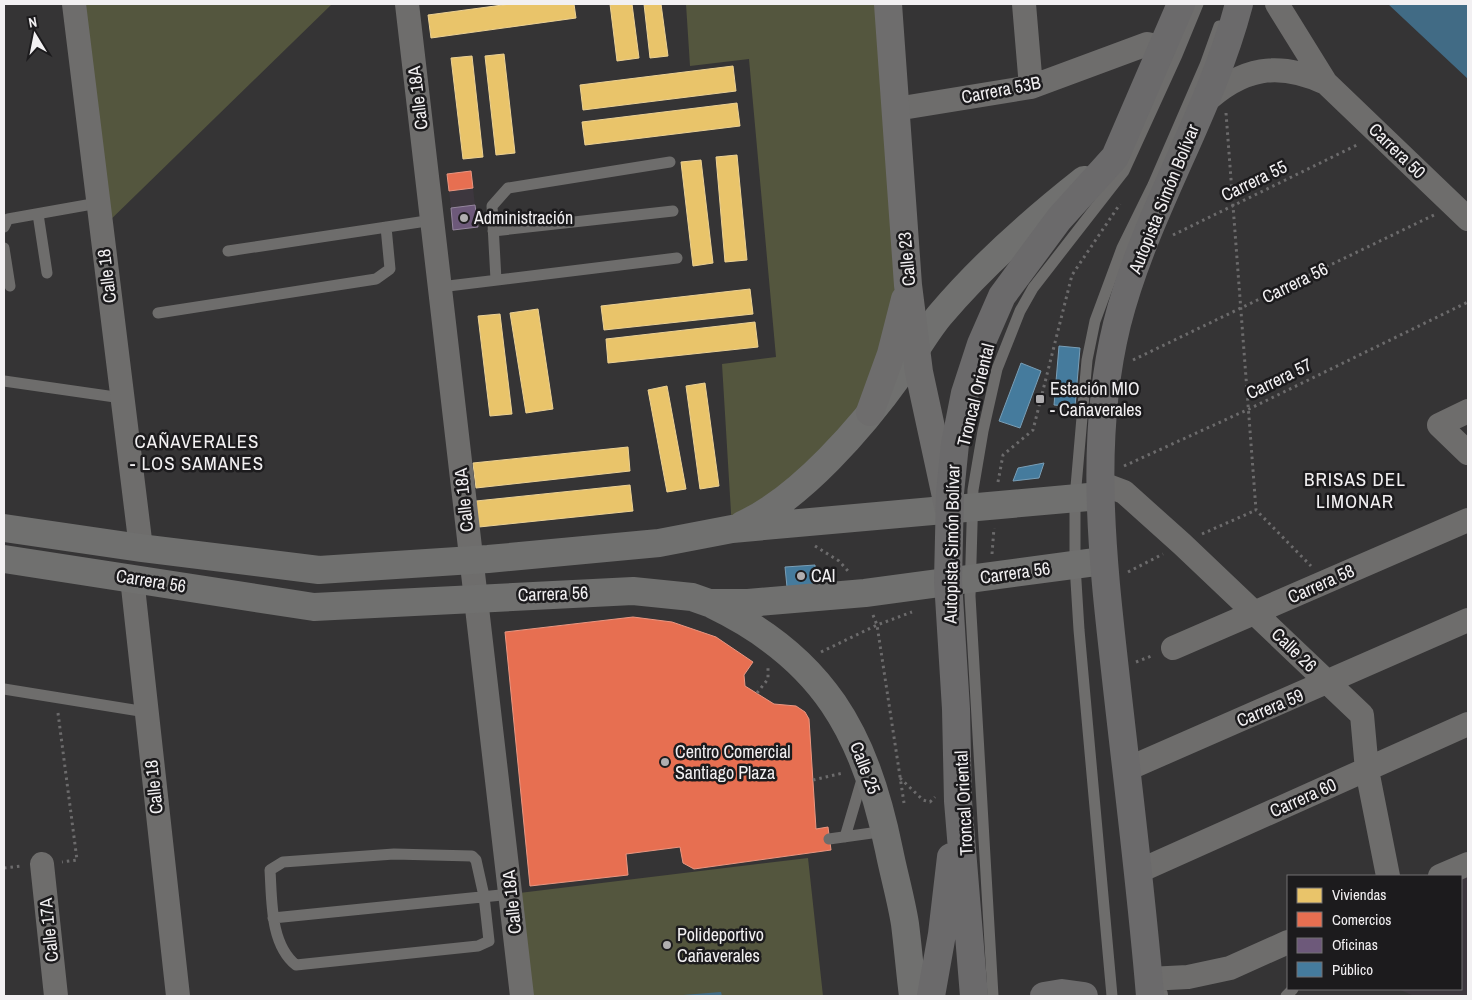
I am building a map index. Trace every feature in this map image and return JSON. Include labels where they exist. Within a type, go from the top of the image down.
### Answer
[{"type":"highway","name":"Autopista Simón Bolívar","points":[[974,996],[958,801],[956,709],[970,579],[972,508],[955,444],[965,393],[981,344],[1002,296],[1059,219],[1115,156],[1181,4]]},
{"type":"highway","name":"Autopista Simón Bolívar","points":[[1152,991],[1125,770],[1094,488],[1108,372],[1117,324],[1140,250],[1215,107],[1230,10]]},
{"type":"highway","points":[[931,996],[942,934],[958,801]]},
{"type":"highway","points":[[1044,996],[1062,993],[1084,996]]},
{"type":"main road","name":"Calle 23","points":[[888,4],[908,285],[921,381],[943,494],[972,508]]},
{"type":"main road","points":[[870,412],[891,354],[908,285]]},
{"type":"street","name":"Calle 18","points":[[74,4],[141,548]]},
{"type":"street","name":"Calle 18A","points":[[407,4],[522,996]]},
{"type":"street","points":[[1024,4],[1031,87]]},
{"type":"street","name":"Carrera 50","points":[[1277,4],[1326,83],[1461,212]]},
{"type":"street","name":"Carrera 53B","points":[[896,109],[1031,87],[1147,44],[1161,48]]},
{"type":"street","name":"Carrera 50","points":[[1215,107],[1220,88],[1239,77],[1261,70],[1284,69],[1306,74],[1326,83]]},
{"type":"street","name":"Carrera 56","points":[[732,529],[757,518],[778,503],[842,444],[870,412],[940,316],[1000,251],[1030,222],[1115,156]]},
{"type":"street","points":[[1468,411],[1439,425],[1468,454]]},
{"type":"street","name":"Carrera 56","points":[[4,528],[141,548],[319,570],[471,560],[659,543],[732,529],[972,508],[1094,488]]},
{"type":"street","name":"Calle 26","points":[[1094,488],[1124,492],[1362,715],[1367,770],[1388,875]]},
{"type":"street","name":"Carrera 58","points":[[1173,648],[1468,520]]},
{"type":"street","name":"Carrera 56","points":[[4,559],[314,607],[633,590],[692,597],[709,603],[748,602],[865,593],[1103,561]]},
{"type":"street","name":"Calle 18","points":[[132,578],[178,996]]},
{"type":"street","name":"Calle 25","points":[[709,603],[757,629],[798,662],[820,686],[844,720],[867,765],[886,831],[905,923],[913,996]]},
{"type":"street","name":"Carrera 59","points":[[1125,770],[1468,620]]},
{"type":"street","name":"Carrera 60","points":[[1137,872],[1468,724]]},
{"type":"street","name":"Calle 17A","points":[[42,864],[56,996]]},
{"type":"street","points":[[1442,875],[1468,864]]},
{"type":"street","points":[[1152,991],[1188,977],[1230,968],[1287,942]]},
{"type":"lane","name":"Troncal Oriental","points":[[972,508],[982,439],[997,369],[1020,310],[1033,288],[1124,170],[1177,55],[1198,4]]},
{"type":"lane","points":[[1112,996],[1079,630],[1075,564],[1094,488],[1087,360],[1095,321],[1122,248],[1153,185],[1230,10]]},
{"type":"lane","points":[[496,280],[492,206],[508,188],[670,162]]},
{"type":"lane","points":[[4,227],[8,220],[98,203]]},
{"type":"lane","points":[[493,232],[673,211]]},
{"type":"lane","points":[[38,214],[47,273]]},
{"type":"lane","points":[[228,251],[433,220]]},
{"type":"lane","points":[[158,313],[376,279],[390,269],[386,227]]},
{"type":"lane","points":[[4,248],[10,286]]},
{"type":"lane","points":[[440,287],[677,258]]},
{"type":"lane","points":[[4,381],[122,398]]},
{"type":"lane","name":"Troncal Oriental","points":[[970,579],[972,653],[992,996]]},
{"type":"lane","points":[[4,689],[146,712]]},
{"type":"lane","points":[[845,837],[867,765]]},
{"type":"lane","points":[[829,839],[886,831]]},
{"type":"lane","points":[[394,854],[472,856],[476,860],[484,896],[489,941],[478,946],[296,965],[285,956],[273,918],[270,870],[283,862],[394,854]]},
{"type":"lane","points":[[273,918],[511,894]]},
{"type":"path","points":[[1215,107],[1234,206],[1256,510],[1327,581]]},
{"type":"path","name":"Carrera 55","points":[[1140,250],[1379,134]]},
{"type":"path","name":"Carrera 56","points":[[1108,372],[1242,309],[1461,212]]},
{"type":"path","points":[[970,579],[972,508],[1003,455],[1033,430],[1072,275]]},
{"type":"path","name":"Carrera 57","points":[[1094,488],[1249,409],[1468,302]]},
{"type":"path","points":[[807,542],[839,561],[865,593],[877,625],[905,806]]},
{"type":"path","points":[[821,652],[877,625]]},
{"type":"path","points":[[1115,670],[1173,648]]},
{"type":"path","points":[[757,693],[768,678]]},
{"type":"path","points":[[4,868],[77,860],[56,697]]},
{"type":"path","points":[[813,780],[832,777],[867,765]]},
{"type":"path","points":[[892,773],[926,802],[934,799],[935,787]]},
{"type":"shaded area","points":[[473,188],[475,205],[451,208],[449,191]]},
{"type":"shaded area","points":[[1468,864],[1468,996],[1414,996],[1400,990],[1462,990],[1462,875]]},
{"type":"green space","points":[[74,4],[332,4],[101,229]]},
{"type":"green space","points":[[686,4],[888,4],[908,285],[870,412],[732,529],[722,364],[776,357],[749,59],[690,66]]},
{"type":"green space","name":"Polideportivo Cañaverales","points":[[808,858],[823,996],[522,996],[511,894]]},
{"type":"water","points":[[1388,4],[1466,4],[1468,6],[1468,79]]},
{"type":"water","points":[[721,992],[722,996],[683,996],[683,995]]},
{"type":"building: Viviendas","points":[[510,4],[574,4],[576,18],[431,38],[428,15]]},
{"type":"building: Viviendas","points":[[610,4],[632,4],[639,58],[617,61]]},
{"type":"building: Viviendas","points":[[644,4],[661,4],[668,56],[650,58]]},
{"type":"building: Viviendas","points":[[504,54],[515,153],[496,155],[485,56]]},
{"type":"building: Viviendas","points":[[472,56],[483,157],[463,159],[451,58]]},
{"type":"building: Viviendas","points":[[733,66],[736,91],[583,110],[580,85]]},
{"type":"building: Viviendas","points":[[737,103],[740,126],[585,145],[582,122]]},
{"type":"building: Viviendas","points":[[737,155],[747,260],[725,262],[716,157]]},
{"type":"building: Viviendas","points":[[701,160],[713,263],[693,266],[681,162]]},
{"type":"building: Viviendas","points":[[750,289],[753,314],[604,330],[601,306]]},
{"type":"building: Viviendas","points":[[538,309],[553,409],[526,413],[510,313]]},
{"type":"building: Viviendas","points":[[500,314],[512,414],[490,416],[478,316]]},
{"type":"building: Viviendas","points":[[755,322],[758,347],[608,363],[606,339]]},
{"type":"building: Viviendas","points":[[705,383],[719,486],[700,489],[686,386]]},
{"type":"building: Viviendas","points":[[667,386],[686,489],[667,492],[648,390]]},
{"type":"building: Viviendas","points":[[628,447],[630,471],[476,488],[473,463]]},
{"type":"building: Viviendas","points":[[630,485],[633,511],[479,527],[476,501]]},
{"type":"building: Comercios","points":[[471,171],[473,188],[449,191],[447,174]]},
{"type":"building: Comercios","name":"Centro Comercial Santiago Plaza","points":[[633,617],[672,622],[716,637],[753,662],[744,675],[745,686],[774,704],[796,706],[805,712],[809,719],[816,829],[828,827],[831,850],[694,869],[683,863],[680,847],[626,854],[628,875],[530,886],[505,632]]},
{"type":"building: Oficinas","name":"Administración","points":[[475,205],[478,227],[453,230],[451,208]]},
{"type":"building: Público","points":[[1059,346],[1080,348],[1075,407],[1054,405]]},
{"type":"building: Público","points":[[1021,363],[1041,371],[1020,428],[999,421]]},
{"type":"building: Público","points":[[1044,463],[1039,478],[1013,481],[1018,468]]},
{"type":"building: Público","name":"CAI","points":[[815,565],[816,585],[787,587],[785,567]]},
{"type":"place","name":"Administración","points":[[464,218]]},
{"type":"place","name":"Estación MIO - Cañaverales","points":[[1040,399]]},
{"type":"place","name":"CAI","points":[[801,576]]},
{"type":"place","name":"Centro Comercial Santiago Plaza","points":[[665,762]]},
{"type":"place","name":"Polideportivo Cañaverales","points":[[667,945]]},
{"type":"district","name":"CAÑAVERALES - LOS SAMANES","points":[[197,452]]},
{"type":"district","name":"BRISAS DEL LIMONAR","points":[[1355,490]]}]
